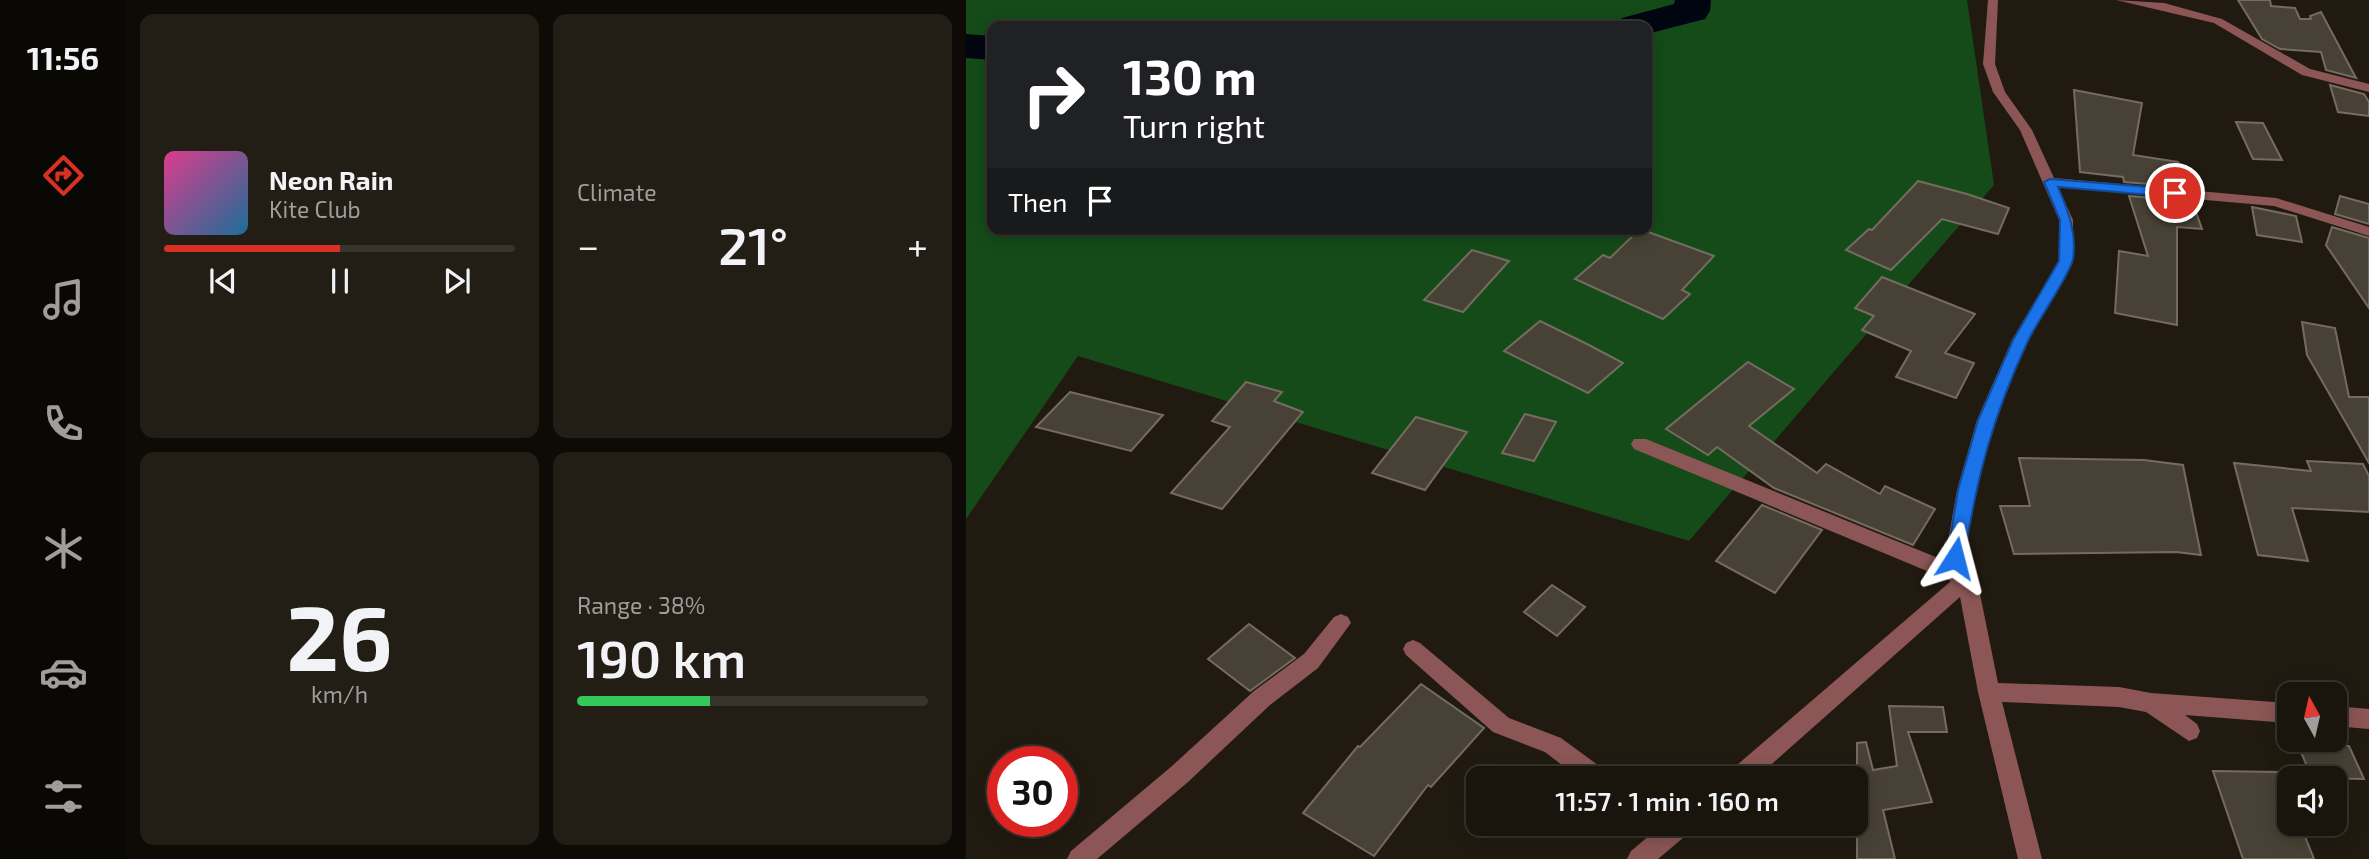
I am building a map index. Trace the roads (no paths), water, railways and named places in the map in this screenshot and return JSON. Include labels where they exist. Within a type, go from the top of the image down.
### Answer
[{"type":"street","points":[[1993,0],[1989,64],[1999,92],[2026,130],[2066,220],[2066,261],[2020,340],[1986,420],[1966,490],[1955,558],[1967,579],[1989,692],[2030,859]]},
{"type":"street","points":[[2121,0],[2164,6],[2218,21],[2306,72],[2369,88]]},
{"type":"street","points":[[2050,182],[2276,202],[2369,232]]},
{"type":"street","points":[[1640,444],[1967,579]]},
{"type":"street","points":[[1753,766],[1967,579]]},
{"type":"street","points":[[1079,859],[1180,774],[1262,698],[1311,661],[1341,623]]},
{"type":"street","points":[[1413,649],[1501,726],[1553,745],[1581,766]]},
{"type":"street","points":[[1989,692],[2119,696],[2151,703],[2277,712]]},
{"type":"street","points":[[2151,703],[2189,731]]},
{"type":"street","points":[[2347,717],[2369,719]]},
{"type":"street","points":[[1639,859],[1662,836]]},
{"type":"waterway","points":[[1652,22],[1692,11],[1693,0]]},
{"type":"waterway","points":[[966,46],[987,48]]}]
